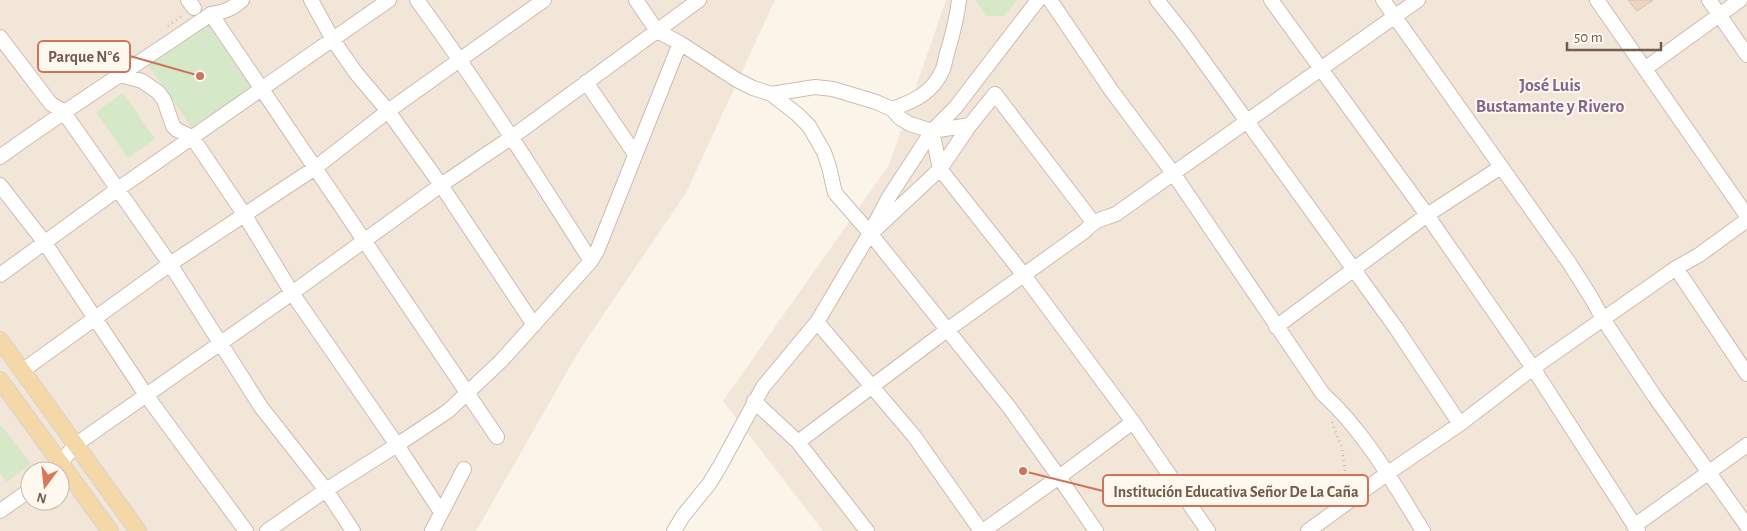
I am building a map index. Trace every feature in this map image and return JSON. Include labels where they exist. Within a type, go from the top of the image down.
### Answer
[{"type":"main road","points":[[0,340],[138,531]]},
{"type":"main road","points":[[0,380],[53,461]]},
{"type":"main road","points":[[70,483],[110,531]]},
{"type":"street","points":[[0,157],[63,111],[121,75],[211,14],[233,8],[242,0]]},
{"type":"street","points":[[311,0],[356,73],[388,111],[441,185],[534,325]]},
{"type":"street","points":[[0,275],[118,188],[334,40],[389,0]]},
{"type":"street","points":[[417,0],[461,60],[591,261]]},
{"type":"street","points":[[636,0],[656,31],[737,80],[771,94],[809,126],[824,152],[835,193],[870,233],[1009,407],[1096,531]]},
{"type":"street","points":[[62,461],[75,445],[292,293],[441,185],[512,137],[698,0]]},
{"type":"street","points":[[892,109],[914,101],[930,89],[937,80],[943,68],[952,37],[959,0]]},
{"type":"street","points":[[674,531],[682,516],[709,484],[754,401],[775,372],[817,322],[870,233],[889,197],[932,131],[954,108],[1038,0]]},
{"type":"street","points":[[1157,0],[1396,328],[1460,424]]},
{"type":"street","points":[[1271,0],[1427,215],[1533,368],[1636,528],[1747,445]]},
{"type":"street","points":[[1383,0],[1570,264],[1603,320],[1655,397],[1747,526]]},
{"type":"street","points":[[798,442],[871,386],[1084,231],[1093,222],[1099,218],[1116,214],[1246,120],[1418,0]]},
{"type":"street","points":[[1309,531],[1388,473],[1460,424],[1533,368],[1676,268],[1699,255],[1747,218],[1646,68],[1597,0]]},
{"type":"street","points":[[1709,0],[1747,55]]},
{"type":"street","points":[[1646,68],[1740,0]]},
{"type":"street","points":[[1053,1],[1111,90],[1173,174],[1323,394],[1341,410],[1388,473],[1423,531]]},
{"type":"street","points":[[22,371],[170,264],[314,168],[388,111],[461,60],[536,2]]},
{"type":"street","points":[[211,14],[498,437]]},
{"type":"street","points":[[0,37],[51,104],[63,111],[170,264],[261,407],[326,490],[353,531]]},
{"type":"street","points":[[267,531],[326,490],[448,411],[501,361],[591,261],[597,251],[680,44]]},
{"type":"street","points":[[121,75],[142,81],[158,92],[164,100],[173,126],[192,137],[244,214],[292,293],[441,512]]},
{"type":"street","points":[[586,82],[636,154]]},
{"type":"street","points":[[771,94],[815,87],[854,95],[892,109],[900,118],[910,124],[932,131],[970,125]]},
{"type":"street","points":[[870,233],[898,210],[940,169],[994,94],[1093,222]]},
{"type":"street","points":[[932,131],[940,169],[1023,274],[1133,422],[1208,531]]},
{"type":"street","points":[[1276,327],[1427,215],[1501,167]]},
{"type":"street","points":[[0,185],[45,243],[146,395],[246,531]]},
{"type":"street","points":[[1676,268],[1747,374]]},
{"type":"street","points":[[817,322],[914,436],[982,531],[1133,422]]},
{"type":"street","points":[[754,401],[798,442],[867,531]]},
{"type":"street","points":[[432,531],[464,469]]},
{"type":"street","points":[[0,511],[20,497]]},
{"type":"path","points":[[1330,419],[1342,448],[1348,502]]},
{"type":"shaded area","points":[[0,0],[775,0],[686,193],[580,349],[476,531],[0,531]]},
{"type":"shaded area","points":[[946,0],[1747,0],[1747,531],[823,531],[723,401],[889,165]]},
{"type":"green space","points":[[976,0],[1017,0],[1004,16],[986,16]]},
{"type":"green space","points":[[207,22],[252,87],[192,128],[148,65]]},
{"type":"green space","points":[[123,93],[155,139],[128,158],[96,112]]},
{"type":"green space","points":[[0,424],[29,461],[20,461],[20,472],[7,482],[0,473]]},
{"type":"building","points":[[1628,0],[1653,0],[1637,11]]},
{"type":"place","name":"Parque N°6","points":[[200,76]]},
{"type":"place","name":"Institución Educativa Señor De La Caña","points":[[1023,471]]},
{"type":"district","name":"José Luis Bustamante y Rivero","points":[[1550,96]]}]
